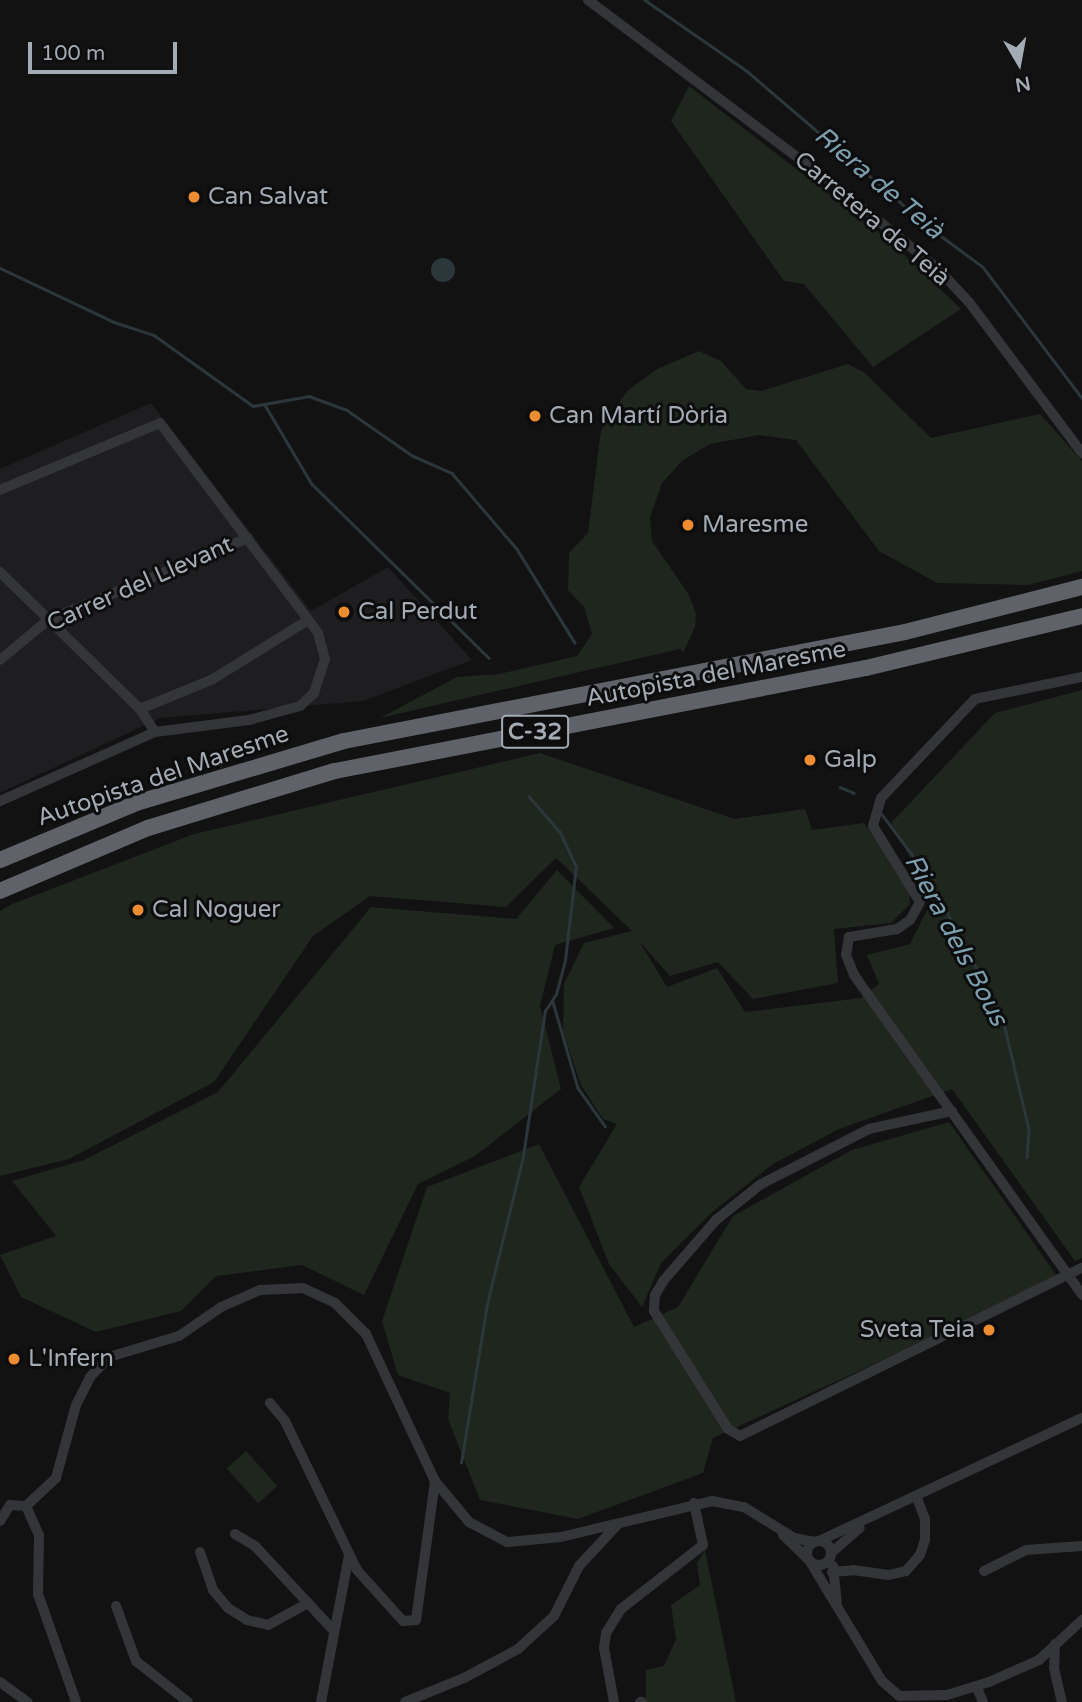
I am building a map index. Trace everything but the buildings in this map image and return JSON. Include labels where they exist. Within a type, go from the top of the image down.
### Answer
[{"type":"highway","name":"Autopista del Maresme","points":[[0,860],[136,803],[344,741],[905,632],[1082,587]]},
{"type":"highway","name":"Autopista del Maresme","points":[[0,891],[148,828],[335,771],[866,668],[1082,615]]},
{"type":"street","name":"Carretera de Teià","points":[[588,0],[866,208],[938,269],[969,302],[1082,453]]},
{"type":"street","points":[[0,491],[160,423],[318,633],[324,659],[314,693],[300,706],[249,720],[155,732],[0,801]]},
{"type":"street","name":"Carrer del Llevant","points":[[0,660],[48,620],[248,538]]},
{"type":"street","points":[[0,572],[140,709],[155,732]]},
{"type":"street","points":[[140,709],[213,679],[308,620]]},
{"type":"street","points":[[1082,677],[975,699],[881,798],[873,816],[873,826],[920,902],[910,920],[897,929],[849,937],[846,955],[854,975],[1082,1295]]},
{"type":"street","points":[[952,1111],[869,1129],[761,1184],[716,1220],[664,1280],[655,1295],[654,1311],[728,1429],[740,1436],[1082,1268]]},
{"type":"street","points":[[0,1521],[10,1506],[26,1506],[56,1478],[76,1405],[90,1377],[109,1357],[179,1336],[221,1307],[260,1290],[303,1288],[335,1303],[366,1334],[435,1481],[469,1522],[507,1542],[561,1537],[691,1504],[729,1502],[794,1538],[817,1541],[831,1554],[832,1572],[842,1614]]},
{"type":"street","points":[[270,1403],[285,1421],[349,1555],[383,1604],[403,1621],[416,1620],[435,1481]]},
{"type":"street","points":[[808,1560],[807,1549],[817,1541],[918,1498],[1082,1418]]},
{"type":"street","points":[[832,1572],[853,1570],[889,1575],[906,1571],[920,1555],[925,1540],[925,1519],[918,1498]]},
{"type":"street","points":[[614,1702],[604,1648],[606,1633],[621,1609],[703,1545],[691,1504]]},
{"type":"street","points":[[26,1506],[39,1535],[38,1594],[76,1702]]},
{"type":"street","points":[[808,1560],[820,1566],[870,1520]]},
{"type":"street","points":[[405,1702],[464,1678],[518,1649],[554,1616],[579,1566],[622,1521]]},
{"type":"street","points":[[774,1525],[808,1560],[882,1681],[899,1696],[924,1698],[976,1686],[1039,1660],[1082,1620]]},
{"type":"street","points":[[235,1534],[255,1546],[334,1631]]},
{"type":"street","points":[[984,1571],[1026,1550],[1082,1546]]},
{"type":"street","points":[[200,1552],[213,1590],[228,1608],[247,1620],[268,1625],[308,1603]]},
{"type":"street","points":[[321,1702],[349,1555]]},
{"type":"street","points":[[116,1606],[136,1661],[188,1702]]},
{"type":"street","points":[[1055,1644],[1054,1668],[1062,1702]]},
{"type":"street","points":[[0,1682],[28,1702]]},
{"type":"street","points":[[976,1686],[983,1702]]},
{"type":"shaded area","points":[[689,86],[891,242],[961,309],[873,367],[804,284],[784,281],[671,121]]},
{"type":"shaded area","points":[[443,258],[454,265],[455,270],[448,281],[443,282],[432,275],[431,270],[438,259]]},
{"type":"shaded area","points":[[699,351],[721,361],[746,389],[761,391],[848,364],[865,373],[931,438],[1040,414],[1082,461],[1082,571],[1028,585],[937,583],[879,551],[796,440],[759,435],[710,444],[683,460],[662,483],[650,517],[652,541],[689,595],[696,614],[695,627],[683,653],[680,649],[380,718],[457,677],[499,674],[577,656],[592,634],[584,607],[568,590],[569,553],[588,533],[601,430],[627,391],[657,369]]},
{"type":"shaded area","points":[[151,403],[311,611],[388,567],[472,660],[363,701],[160,718],[0,793],[0,469]]},
{"type":"shaded area","points":[[1082,690],[1082,1258],[1075,1261],[952,1089],[839,1129],[773,1164],[711,1213],[661,1263],[642,1307],[609,1264],[579,1187],[617,1124],[603,1119],[581,1085],[563,1032],[564,984],[584,943],[632,931],[556,858],[506,907],[370,896],[313,936],[214,1082],[69,1159],[0,1176],[0,911],[10,905],[194,834],[540,753],[735,819],[805,809],[812,830],[864,823],[909,887],[910,904],[891,923],[834,929],[838,983],[753,999],[718,962],[670,976],[639,941],[667,987],[717,968],[745,1012],[861,998],[879,984],[867,955],[910,944],[933,898],[891,823],[995,713]]},
{"type":"shaded area","points":[[557,870],[614,928],[555,945],[540,1006],[561,1089],[475,1156],[418,1184],[364,1295],[302,1265],[216,1276],[181,1311],[96,1332],[21,1297],[0,1255],[56,1236],[12,1181],[84,1160],[218,1092],[371,907],[516,919]]},
{"type":"shaded area","points":[[949,1122],[1059,1279],[713,1438],[703,1473],[578,1519],[480,1500],[448,1419],[450,1393],[398,1375],[382,1321],[427,1187],[539,1144],[634,1327],[678,1307],[733,1216],[852,1150]]},
{"type":"shaded area","points":[[246,1451],[277,1486],[258,1503],[227,1468]]},
{"type":"shaded area","points":[[705,1550],[736,1702],[646,1702],[646,1670],[664,1666],[676,1639],[671,1605],[700,1585],[697,1563]]},
{"type":"waterway","name":"Riera de Teià","points":[[645,0],[747,71],[929,227],[983,267],[1082,398]]},
{"type":"waterway","name":"Riera dels Bous","points":[[0,268],[114,322],[154,335],[253,406],[309,396],[347,410],[413,456],[452,473],[517,549],[575,643]]},
{"type":"waterway","points":[[265,405],[312,484],[489,658]]},
{"type":"waterway","name":"Riera dels Bous","points":[[840,787],[854,793]]},
{"type":"waterway","points":[[461,1463],[487,1304],[523,1156],[545,1011],[556,994],[565,960],[576,867],[560,833],[529,797]]},
{"type":"waterway","name":"Riera dels Bous","points":[[881,813],[928,876],[1003,1019],[1029,1130],[1027,1157]]},
{"type":"waterway","points":[[553,1002],[578,1088],[605,1126]]},
{"type":"place","name":"Can Salvat","points":[[194,197]]},
{"type":"place","name":"Can Martí Dòria","points":[[535,416]]},
{"type":"place","name":"Maresme","points":[[688,525]]},
{"type":"place","name":"Cal Perdut","points":[[344,612]]},
{"type":"place","name":"Galp","points":[[810,760]]},
{"type":"place","name":"Cal Noguer","points":[[138,910]]},
{"type":"place","name":"Sveta Teia","points":[[989,1330]]},
{"type":"place","name":"L'Infern","points":[[14,1359]]}]
